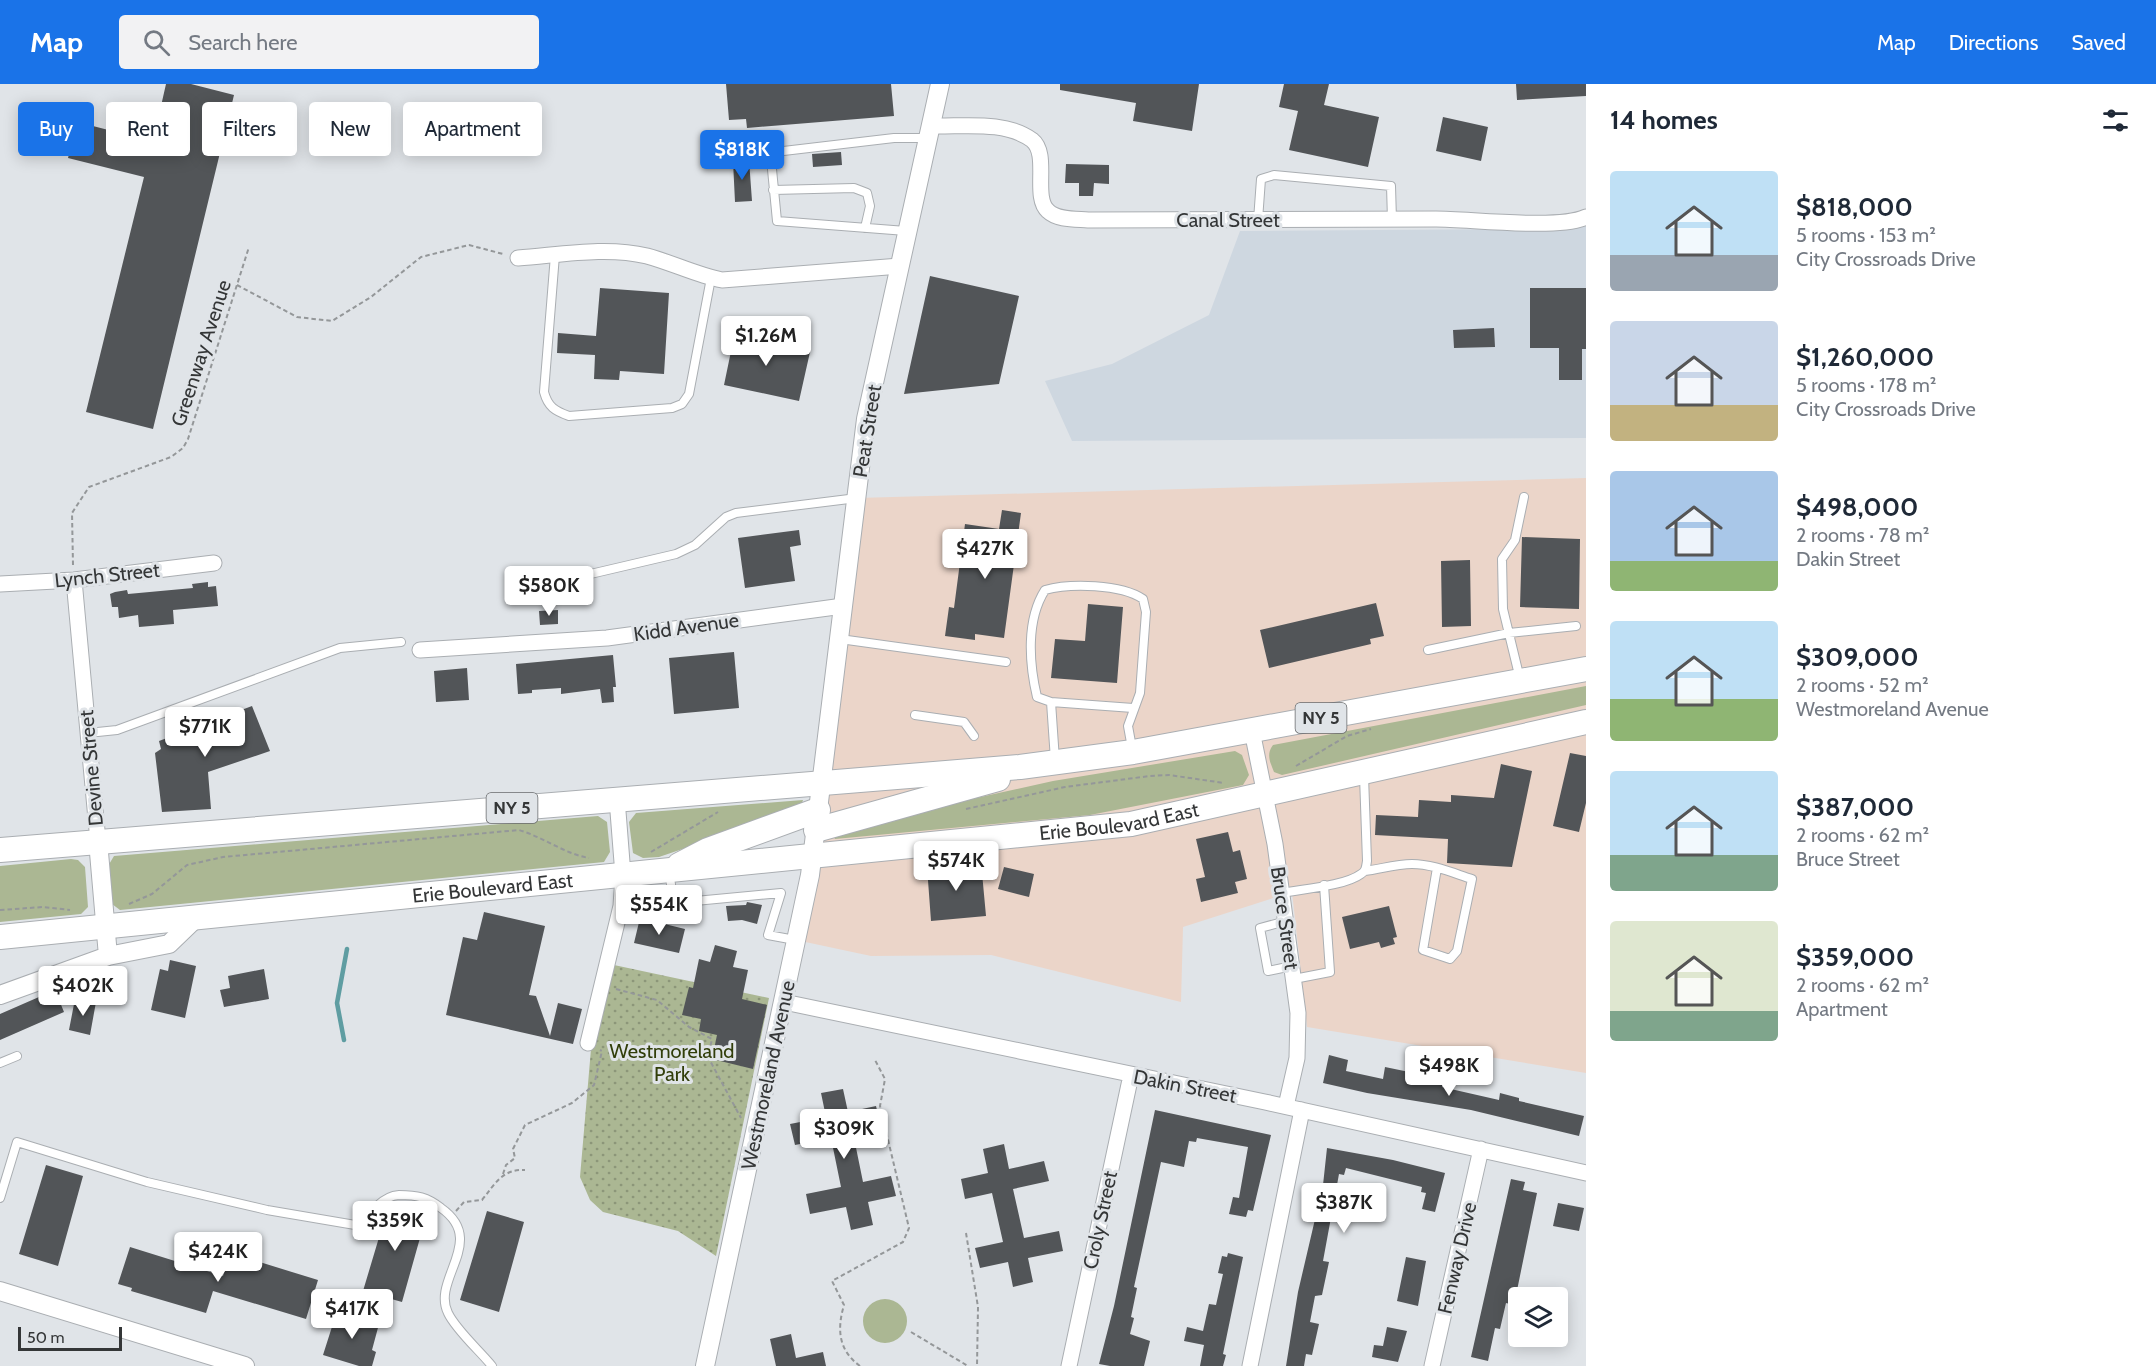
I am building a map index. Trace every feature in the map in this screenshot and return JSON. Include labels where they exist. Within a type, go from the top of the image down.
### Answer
[{"type":"main road","name":"NY 5","points":[[0,850],[1055,762],[1133,752],[1586,669]]},
{"type":"main road","name":"Erie Boulevard East","points":[[0,938],[1131,824],[1586,722]]},
{"type":"main road","points":[[669,871],[708,850],[817,820],[1055,762]]},
{"type":"street","name":"Peat Street","points":[[821,783],[866,419],[940,84]]},
{"type":"street","name":"Canal Street","points":[[930,132],[989,127],[1014,131],[1034,141],[1039,152],[1043,203],[1048,211],[1060,217],[1088,220],[1392,220],[1557,223],[1586,217]]},
{"type":"street","points":[[518,258],[612,252],[647,256],[722,280],[900,266]]},
{"type":"street","name":"Lynch Street","points":[[0,584],[74,580],[214,563]]},
{"type":"street","name":"Devine Street","points":[[74,580],[108,957]]},
{"type":"street","name":"Kidd Avenue","points":[[420,650],[607,638],[843,606]]},
{"type":"street","name":"Bruce Street","points":[[1252,730],[1282,893],[1298,1012],[1297,1058],[1286,1106]]},
{"type":"street","name":"Westmoreland Avenue","points":[[705,1366],[813,857],[821,783]]},
{"type":"street","points":[[588,1043],[621,906],[623,875],[617,799]]},
{"type":"street","points":[[0,995],[108,957],[169,944],[196,918]]},
{"type":"street","name":"Dakin Street","points":[[784,1002],[1286,1106],[1586,1173]]},
{"type":"street","name":"Croly Street","points":[[1069,1366],[1131,1075]]},
{"type":"street","points":[[1250,1366],[1302,1110]]},
{"type":"street","name":"Fenway Drive","points":[[1432,1366],[1481,1149]]},
{"type":"street","points":[[0,1292],[245,1366]]},
{"type":"lane","points":[[908,231],[777,222],[771,159],[775,152],[930,132]]},
{"type":"lane","points":[[1258,220],[1261,179],[1274,175],[1391,186],[1392,220]]},
{"type":"lane","points":[[773,190],[854,188],[862,190],[867,193],[870,206],[865,228]]},
{"type":"lane","points":[[555,255],[544,392],[547,404],[556,411],[569,416],[672,408],[682,404],[689,394],[711,278]]},
{"type":"lane","points":[[535,587],[676,554],[695,545],[726,517],[736,513],[857,498]]},
{"type":"lane","points":[[1521,680],[1503,609],[1502,559],[1515,540],[1524,498]]},
{"type":"lane","points":[[1133,708],[1051,702],[1037,696],[1031,674],[1033,615],[1045,590],[1060,586],[1126,590],[1143,598],[1146,612],[1140,693],[1128,726],[1133,752]]},
{"type":"lane","points":[[1428,650],[1509,633],[1576,626]]},
{"type":"lane","points":[[839,639],[1006,662]]},
{"type":"lane","points":[[88,733],[117,730],[340,648],[401,642]]},
{"type":"lane","points":[[1051,702],[1055,762]]},
{"type":"lane","points":[[915,715],[964,722],[974,736]]},
{"type":"lane","points":[[1363,772],[1367,861],[1365,871]]},
{"type":"lane","points":[[1282,893],[1359,876],[1365,871],[1411,864],[1437,868],[1472,879],[1457,951],[1450,959],[1423,950],[1437,868]]},
{"type":"lane","points":[[669,871],[674,903],[781,893],[768,934],[796,940]]},
{"type":"lane","points":[[1286,921],[1260,928],[1268,971],[1330,972],[1324,885]]},
{"type":"lane","points":[[0,1063],[17,1056]]},
{"type":"lane","points":[[0,1198],[17,1142],[147,1182],[267,1210],[361,1226],[377,1205],[396,1195],[425,1196],[459,1227],[461,1238],[446,1296],[447,1312],[492,1366]]},
{"type":"path","points":[[237,285],[297,317],[332,321],[370,297],[421,257],[469,245],[518,258]]},
{"type":"path","name":"Greenway Avenue","points":[[74,580],[71,524],[72,513],[81,496],[97,483],[171,457],[183,448],[188,439],[249,246]]},
{"type":"path","points":[[1291,768],[1310,760],[1347,735],[1374,728]]},
{"type":"path","points":[[1013,798],[1065,787],[1150,776],[1169,775],[1229,782]]},
{"type":"path","points":[[642,854],[657,850],[721,810]]},
{"type":"path","points":[[121,906],[152,894],[188,865],[223,857],[519,830],[538,835],[575,854],[596,858]]},
{"type":"path","points":[[0,910],[43,907],[78,910]]},
{"type":"path","points":[[602,984],[625,993],[657,1000],[689,1027],[712,1039],[708,1057],[735,1109],[741,1119],[757,1123]]},
{"type":"path","points":[[450,1217],[464,1202],[482,1200],[503,1174],[506,1165],[514,1158],[513,1149],[525,1125],[572,1102],[594,1085],[602,1051],[588,1043]]},
{"type":"path","points":[[860,1366],[849,1358],[838,1327],[844,1305],[832,1281],[903,1242],[909,1228],[880,1106],[885,1079],[875,1060]]},
{"type":"path","points":[[503,1174],[525,1170]]},
{"type":"path","points":[[966,1233],[978,1308],[978,1366]]},
{"type":"path","points":[[911,1332],[968,1366]]},
{"type":"shaded area","points":[[1586,223],[1586,438],[1072,441],[1045,381],[1112,364],[1209,315],[1240,231],[1543,229]]},
{"type":"shaded area","points":[[1586,478],[1586,1073],[1307,1027],[1292,892],[1183,927],[1181,1002],[991,955],[871,956],[796,940],[857,498]]},
{"type":"green space","points":[[1586,686],[1586,705],[1282,775],[1274,772],[1270,761],[1269,755],[1273,745]]},
{"type":"green space","points":[[1235,751],[1242,755],[1249,775],[1243,785],[1090,815],[835,839],[833,835],[840,828],[1053,781]]},
{"type":"green space","points":[[803,800],[800,809],[659,857],[643,858],[633,853],[629,822],[636,813]]},
{"type":"green space","points":[[598,816],[607,822],[610,852],[604,862],[120,910],[112,904],[108,866],[114,856]]},
{"type":"green space","points":[[78,860],[85,867],[88,907],[81,914],[0,922],[0,866]]},
{"type":"green space","name":"Westmoreland Park","points":[[614,965],[769,998],[716,1256],[678,1231],[603,1212],[590,1200],[580,1177],[591,1049]]},
{"type":"green space","points":[[885,1299],[901,1305],[907,1321],[901,1337],[885,1343],[869,1337],[863,1321],[869,1305]]},
{"type":"building","points":[[166,84],[191,84],[234,95],[232,102],[202,102],[202,156],[219,156],[153,429],[86,412],[144,177],[68,158],[69,156],[94,156],[94,126],[106,129],[106,156],[190,156],[190,102],[162,102]]},
{"type":"building","points":[[726,84],[891,84],[894,116],[747,128],[746,119],[729,120]]},
{"type":"building","points":[[1060,84],[1199,84],[1192,131],[1133,121],[1136,103],[1060,90]]},
{"type":"building","points":[[1284,84],[1329,84],[1324,105],[1379,117],[1368,167],[1289,150],[1298,111],[1279,107]]},
{"type":"building","points":[[1516,84],[1586,84],[1586,96],[1517,100]]},
{"type":"building","points":[[1443,117],[1488,127],[1481,161],[1436,151]]},
{"type":"building","points":[[841,152],[842,165],[813,167],[812,154]]},
{"type":"building","points":[[749,160],[752,201],[735,202],[733,161]]},
{"type":"building","points":[[1066,164],[1109,165],[1109,184],[1094,183],[1093,196],[1079,196],[1079,183],[1065,183]]},
{"type":"building","points":[[930,276],[1019,296],[999,384],[904,394]]},
{"type":"building","points":[[600,288],[669,293],[664,374],[620,371],[619,380],[594,379],[595,355],[557,353],[558,333],[596,336]]},
{"type":"building","points":[[1530,288],[1586,288],[1586,349],[1582,349],[1582,380],[1559,380],[1559,348],[1530,348]]},
{"type":"building","points":[[1494,328],[1495,347],[1454,348],[1453,330]]},
{"type":"building","points":[[735,332],[774,340],[773,344],[810,352],[799,401],[724,385]]},
{"type":"building","points":[[1002,510],[1021,513],[1004,638],[975,634],[975,640],[945,636],[949,607],[954,608],[965,524],[999,529]]},
{"type":"building","points":[[799,530],[801,545],[790,547],[795,581],[745,588],[738,538]]},
{"type":"building","points":[[1522,537],[1580,539],[1579,609],[1520,607]]},
{"type":"building","points":[[1470,560],[1471,626],[1442,627],[1441,561]]},
{"type":"building","points":[[208,582],[208,587],[216,586],[218,606],[173,610],[174,624],[139,627],[138,615],[119,618],[118,607],[112,607],[110,594],[115,592],[127,590],[128,594],[193,588],[192,584]]},
{"type":"building","points":[[1376,603],[1384,636],[1370,639],[1371,644],[1269,668],[1260,630]]},
{"type":"building","points":[[1088,604],[1123,607],[1117,683],[1051,678],[1055,639],[1085,641]]},
{"type":"building","points":[[558,610],[558,624],[540,625],[539,611]]},
{"type":"building","points":[[734,652],[739,708],[674,714],[669,658]]},
{"type":"building","points":[[613,655],[616,687],[613,687],[614,702],[602,703],[600,689],[561,694],[561,688],[532,690],[532,693],[518,694],[516,664]]},
{"type":"building","points":[[467,668],[469,700],[436,702],[434,671]]},
{"type":"building","points":[[252,706],[270,751],[208,772],[211,809],[162,812],[155,753],[161,749],[159,741]]},
{"type":"building","points":[[1570,753],[1586,756],[1586,803],[1579,832],[1553,826]]},
{"type":"building","points":[[1501,764],[1532,771],[1512,867],[1447,863],[1448,839],[1375,835],[1376,815],[1418,817],[1419,800],[1451,802],[1451,795],[1494,798]]},
{"type":"building","points":[[1228,832],[1233,852],[1240,850],[1247,879],[1235,882],[1238,893],[1201,902],[1196,879],[1205,877],[1196,839]]},
{"type":"building","points":[[981,862],[986,916],[931,921],[927,867]]},
{"type":"building","points":[[1004,867],[1034,874],[1029,897],[998,889]]},
{"type":"building","points":[[747,902],[762,905],[757,924],[742,920],[728,921],[726,906],[746,905]]},
{"type":"building","points":[[1389,906],[1397,937],[1393,938],[1395,944],[1381,948],[1379,942],[1350,949],[1342,917]]},
{"type":"building","points":[[484,912],[545,926],[529,995],[536,996],[550,1036],[558,1003],[582,1009],[573,1044],[446,1015],[463,937],[477,940]]},
{"type":"building","points":[[640,918],[685,929],[679,953],[634,943]]},
{"type":"building","points":[[715,945],[737,951],[733,967],[748,970],[742,999],[767,1005],[753,1069],[712,1059],[717,1035],[699,1031],[701,1019],[682,1015],[689,987],[693,988],[699,959],[710,962]]},
{"type":"building","points":[[170,960],[196,966],[185,1018],[151,1010],[160,969],[168,971]]},
{"type":"building","points":[[264,969],[269,999],[224,1007],[220,990],[230,988],[228,976]]},
{"type":"building","points":[[55,990],[64,1012],[0,1040],[0,1014]]},
{"type":"building","points":[[75,999],[96,1002],[90,1035],[69,1030]]},
{"type":"building","points":[[1329,1055],[1348,1060],[1346,1071],[1383,1079],[1385,1067],[1443,1079],[1442,1087],[1499,1100],[1500,1093],[1519,1098],[1519,1101],[1584,1116],[1579,1136],[1471,1110],[1367,1093],[1323,1083]]},
{"type":"building","points":[[843,1089],[848,1112],[876,1106],[881,1127],[853,1133],[863,1182],[891,1176],[896,1196],[868,1202],[873,1225],[851,1230],[846,1207],[810,1214],[806,1194],[841,1187],[831,1138],[795,1145],[790,1124],[826,1117],[821,1093]]},
{"type":"building","points":[[1155,1110],[1271,1135],[1253,1211],[1248,1210],[1246,1217],[1229,1214],[1233,1197],[1239,1198],[1248,1147],[1197,1138],[1196,1142],[1189,1141],[1184,1167],[1161,1162],[1134,1287],[1137,1288],[1131,1317],[1134,1318],[1130,1334],[1150,1341],[1144,1366],[1099,1364],[1114,1306]]},
{"type":"building","points":[[1004,1144],[1009,1169],[1044,1161],[1049,1181],[1013,1189],[1024,1238],[1059,1231],[1063,1251],[1028,1258],[1033,1282],[1013,1287],[1008,1262],[980,1268],[975,1248],[1003,1242],[992,1193],[965,1199],[961,1179],[988,1173],[983,1149]]},
{"type":"building","points":[[1327,1148],[1393,1160],[1445,1173],[1435,1212],[1422,1209],[1426,1193],[1421,1192],[1422,1187],[1346,1168],[1344,1175],[1339,1174],[1323,1261],[1329,1262],[1322,1295],[1315,1296],[1310,1322],[1319,1324],[1312,1355],[1306,1354],[1304,1366],[1286,1366],[1298,1292],[1323,1185]]},
{"type":"building","points":[[46,1165],[83,1176],[58,1266],[19,1254]]},
{"type":"building","points":[[1511,1179],[1525,1182],[1523,1190],[1537,1193],[1518,1287],[1508,1287],[1508,1304],[1506,1303],[1500,1329],[1495,1328],[1488,1361],[1471,1357]]},
{"type":"building","points":[[393,1202],[427,1213],[402,1302],[363,1291],[389,1204]]},
{"type":"building","points":[[1558,1203],[1584,1208],[1579,1231],[1553,1226]]},
{"type":"building","points":[[487,1211],[524,1222],[499,1312],[460,1300]]},
{"type":"building","points":[[130,1247],[223,1276],[230,1253],[318,1280],[306,1319],[213,1291],[206,1313],[131,1291],[132,1288],[118,1284]]},
{"type":"building","points":[[1228,1253],[1243,1257],[1223,1354],[1226,1355],[1223,1366],[1200,1366],[1204,1345],[1184,1341],[1187,1327],[1203,1331],[1209,1304],[1216,1305],[1223,1274],[1218,1273],[1222,1256],[1227,1257]]},
{"type":"building","points":[[1406,1257],[1426,1261],[1418,1306],[1397,1301]]},
{"type":"building","points":[[337,1311],[379,1324],[372,1350],[376,1352],[372,1366],[359,1366],[323,1355]]},
{"type":"building","points":[[1387,1327],[1407,1331],[1398,1362],[1372,1357],[1374,1345],[1383,1346]]},
{"type":"building","points":[[791,1334],[796,1358],[823,1352],[826,1366],[776,1366],[770,1339]]},
{"type":"waterway","points":[[344,1040],[337,1003],[347,949]]}]
